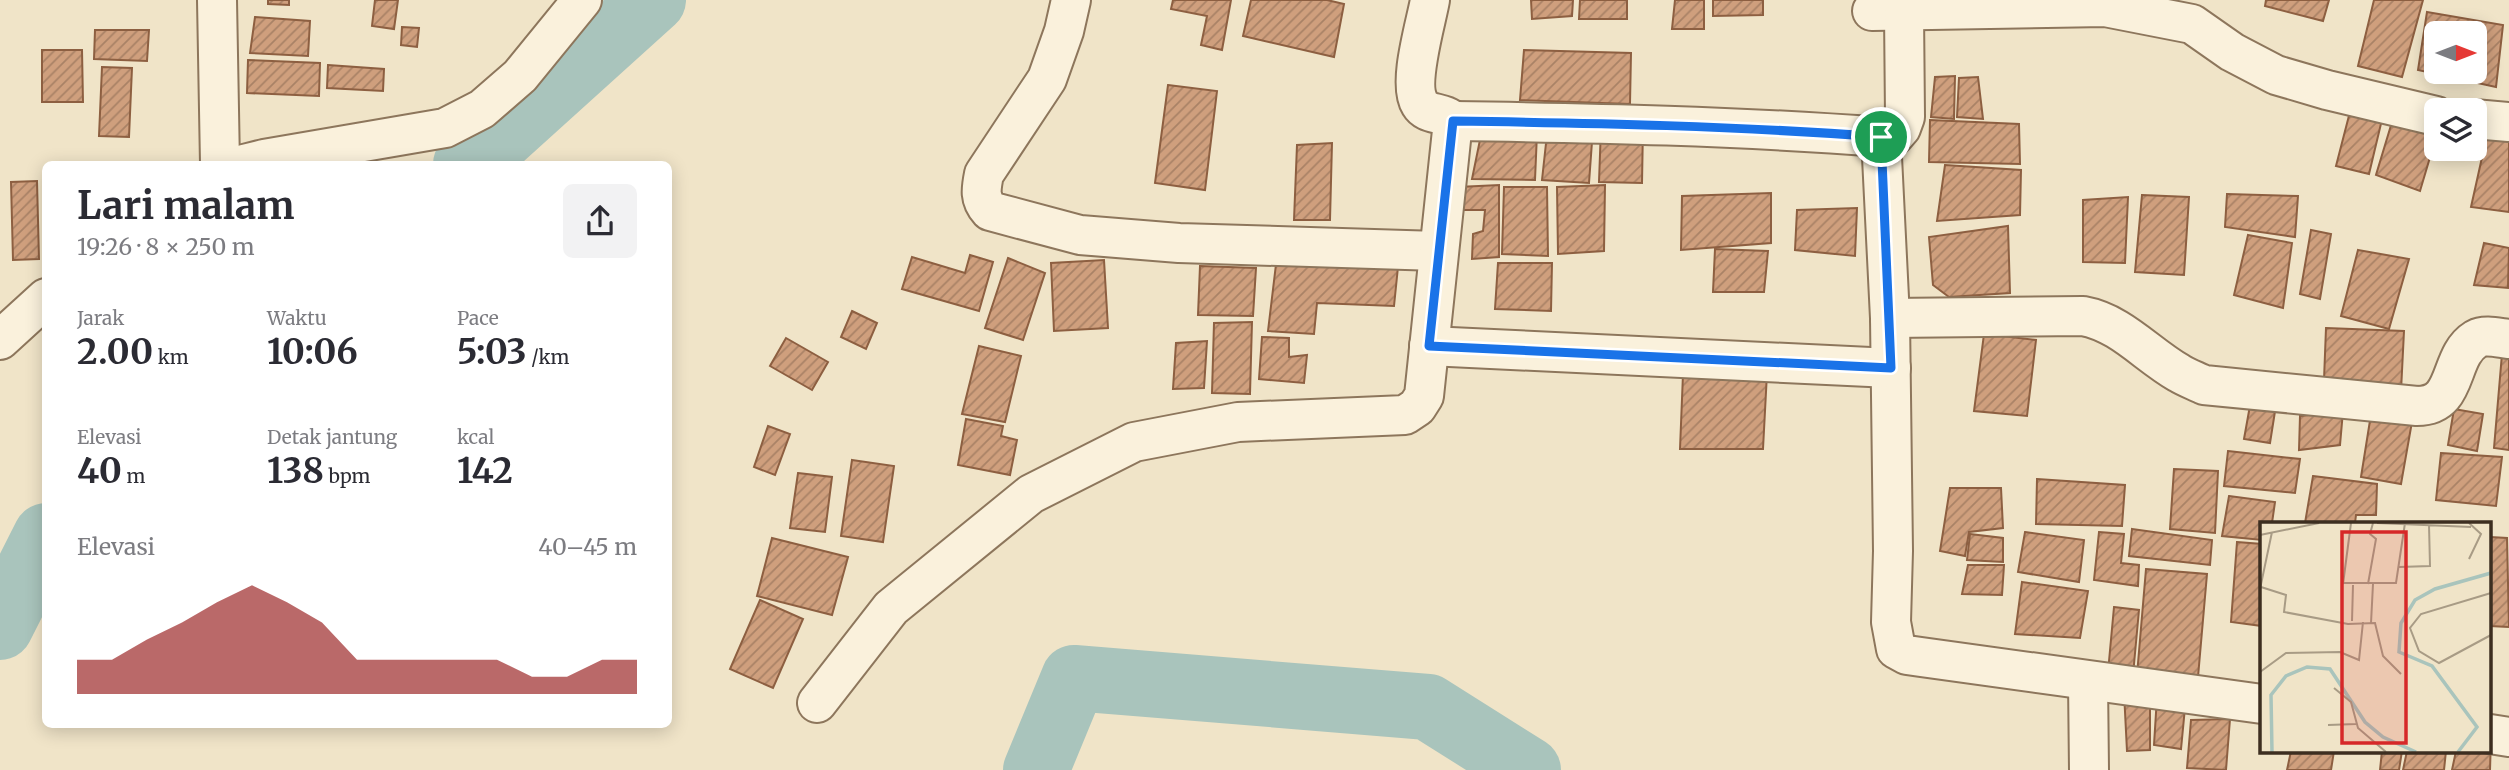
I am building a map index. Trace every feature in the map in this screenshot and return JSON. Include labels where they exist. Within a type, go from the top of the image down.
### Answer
[{"type":"street","points":[[217,0],[220,161]]},
{"type":"street","points":[[256,161],[445,128],[482,109],[520,76],[582,0]]},
{"type":"street","points":[[1071,0],[1064,32],[1047,79],[984,174],[981,191],[984,204],[990,211],[1080,235],[1179,243],[1438,251]]},
{"type":"street","points":[[1430,0],[1416,74],[1416,93],[1420,104],[1427,111],[1446,115],[1453,121],[1639,124],[1895,136],[1905,117],[1888,12],[2105,7],[2192,24],[2232,52],[2276,75],[2424,113]]},
{"type":"street","points":[[817,703],[891,608],[1031,494],[1134,442],[1238,422],[1405,415],[1417,407],[1424,396],[1453,121]]},
{"type":"street","points":[[2487,121],[2509,122]]},
{"type":"street","points":[[1881,137],[1890,318],[1891,622],[1896,649],[1907,655],[2260,704]]},
{"type":"street","points":[[0,303],[42,301]]},
{"type":"street","points":[[0,340],[42,301]]},
{"type":"street","points":[[1890,318],[2083,316],[2106,323],[2179,373],[2204,385],[2417,407],[2432,407],[2443,398],[2467,348],[2477,339],[2491,336],[2509,339]]},
{"type":"street","points":[[1429,346],[1891,368]]},
{"type":"street","points":[[2088,681],[2089,770]]},
{"type":"building","points":[[268,0],[289,0],[289,5],[268,4]]},
{"type":"building","points":[[375,0],[398,0],[394,29],[372,26]]},
{"type":"building","points":[[1173,0],[1231,0],[1222,50],[1201,45],[1207,16],[1171,9]]},
{"type":"building","points":[[1251,0],[1327,0],[1344,4],[1334,57],[1243,36]]},
{"type":"building","points":[[1531,0],[1573,0],[1572,16],[1532,19]]},
{"type":"building","points":[[1580,0],[1627,0],[1627,19],[1579,19]]},
{"type":"building","points":[[1675,0],[1704,0],[1704,29],[1672,29]]},
{"type":"building","points":[[1713,0],[1763,0],[1763,15],[1713,16]]},
{"type":"building","points":[[2266,0],[2329,0],[2323,21],[2265,6]]},
{"type":"building","points":[[2374,0],[2423,0],[2402,77],[2358,66]]},
{"type":"building","points":[[2427,12],[2480,21],[2426,21]]},
{"type":"building","points":[[255,17],[310,21],[308,56],[250,53]]},
{"type":"building","points":[[2487,22],[2503,25],[2496,87],[2482,84],[2487,84]]},
{"type":"building","points":[[402,27],[419,28],[417,47],[401,45]]},
{"type":"building","points":[[95,30],[149,30],[147,61],[94,59]]},
{"type":"building","points":[[2424,31],[2424,71],[2418,70]]},
{"type":"building","points":[[42,50],[82,50],[83,102],[42,102]]},
{"type":"building","points":[[1524,50],[1631,53],[1630,104],[1520,100]]},
{"type":"building","points":[[248,60],[320,63],[319,96],[247,93]]},
{"type":"building","points":[[328,65],[384,69],[383,91],[327,88]]},
{"type":"building","points":[[102,67],[132,68],[129,137],[99,136]]},
{"type":"building","points":[[1955,76],[1954,119],[1931,117],[1935,77]]},
{"type":"building","points":[[1978,77],[1983,119],[1957,117],[1959,78]]},
{"type":"building","points":[[1168,85],[1217,91],[1205,190],[1155,183]]},
{"type":"building","points":[[2352,104],[2384,111],[2369,174],[2336,166]]},
{"type":"building","points":[[2395,112],[2424,122],[2424,161],[2429,161],[2420,191],[2376,175]]},
{"type":"building","points":[[1930,120],[2019,124],[2020,164],[1929,162]]},
{"type":"building","points":[[1548,125],[1593,128],[1589,183],[1542,180]]},
{"type":"building","points":[[1643,126],[1642,183],[1599,182],[1601,127]]},
{"type":"building","points":[[2489,126],[2509,130],[2509,212],[2471,207],[2481,161],[2487,161]]},
{"type":"building","points":[[1482,130],[1537,133],[1535,180],[1472,179]]},
{"type":"building","points":[[1332,143],[1330,220],[1294,220],[1297,145]]},
{"type":"building","points":[[1945,165],[2021,170],[2020,215],[1937,221]]},
{"type":"building","points":[[37,181],[39,259],[13,260],[11,182]]},
{"type":"building","points":[[1499,185],[1499,257],[1472,259],[1473,234],[1483,231],[1485,210],[1456,210],[1458,187]]},
{"type":"building","points":[[1605,185],[1604,251],[1558,254],[1557,187]]},
{"type":"building","points":[[1504,187],[1547,187],[1548,256],[1502,254]]},
{"type":"building","points":[[1771,193],[1771,243],[1681,250],[1682,196]]},
{"type":"building","points":[[2227,194],[2298,196],[2295,237],[2225,227]]},
{"type":"building","points":[[2142,195],[2189,197],[2184,275],[2135,272]]},
{"type":"building","points":[[2128,197],[2125,263],[2083,262],[2083,200]]},
{"type":"building","points":[[1857,208],[1855,256],[1795,250],[1797,210]]},
{"type":"building","points":[[2008,226],[2010,293],[1949,297],[1933,285],[1929,237]]},
{"type":"building","points":[[2311,230],[2331,234],[2320,299],[2300,294]]},
{"type":"building","points":[[2248,235],[2292,243],[2283,308],[2234,295]]},
{"type":"building","points":[[2484,243],[2509,248],[2508,288],[2474,285]]},
{"type":"building","points":[[1715,249],[1768,251],[1764,292],[1713,292]]},
{"type":"building","points":[[2358,250],[2409,259],[2389,329],[2341,316]]},
{"type":"building","points":[[970,255],[993,262],[979,311],[902,289],[912,257],[965,273]]},
{"type":"building","points":[[1277,256],[1399,257],[1394,306],[1317,303],[1314,334],[1268,331]]},
{"type":"building","points":[[1008,258],[1045,273],[1023,340],[985,328]]},
{"type":"building","points":[[1104,260],[1108,328],[1054,331],[1051,263]]},
{"type":"building","points":[[1498,263],[1552,263],[1551,311],[1495,309]]},
{"type":"building","points":[[1200,266],[1256,268],[1253,316],[1198,315]]},
{"type":"building","points":[[852,311],[877,323],[866,349],[841,337]]},
{"type":"building","points":[[1252,322],[1250,394],[1212,393],[1214,323]]},
{"type":"building","points":[[2326,328],[2404,331],[2401,391],[2324,380]]},
{"type":"building","points":[[1984,334],[2036,340],[2027,416],[1974,411]]},
{"type":"building","points":[[1262,337],[1289,338],[1289,357],[1307,355],[1304,383],[1259,379]]},
{"type":"building","points":[[786,338],[828,362],[812,390],[770,366]]},
{"type":"building","points":[[1207,341],[1204,388],[1173,389],[1176,343]]},
{"type":"building","points":[[979,346],[1021,356],[1005,422],[962,414]]},
{"type":"building","points":[[2502,354],[2509,355],[2509,450],[2494,448]]},
{"type":"building","points":[[1767,373],[1763,449],[1680,449],[1683,374]]},
{"type":"building","points":[[2251,400],[2276,405],[2270,443],[2244,439]]},
{"type":"building","points":[[2372,408],[2413,416],[2401,484],[2361,477]]},
{"type":"building","points":[[2454,409],[2483,414],[2477,451],[2448,445]]},
{"type":"building","points":[[2343,411],[2340,445],[2299,450],[2300,416]]},
{"type":"building","points":[[966,419],[1003,426],[1001,436],[1017,440],[1010,475],[958,465]]},
{"type":"building","points":[[768,426],[790,434],[775,475],[754,467]]},
{"type":"building","points":[[2228,451],[2300,459],[2295,493],[2224,486]]},
{"type":"building","points":[[2441,453],[2502,457],[2496,506],[2436,500]]},
{"type":"building","points":[[852,460],[894,466],[883,542],[841,536]]},
{"type":"building","points":[[2174,469],[2218,471],[2215,533],[2170,529]]},
{"type":"building","points":[[798,473],[832,477],[825,532],[790,528]]},
{"type":"building","points":[[2313,476],[2377,484],[2376,515],[2356,515],[2355,522],[2305,522]]},
{"type":"building","points":[[2037,479],[2125,485],[2122,526],[2036,524]]},
{"type":"building","points":[[1950,488],[2001,488],[2003,528],[1969,532],[1965,556],[1940,551]]},
{"type":"building","points":[[2229,496],[2275,502],[2272,522],[2260,522],[2260,540],[2222,536]]},
{"type":"building","points":[[2132,529],[2212,540],[2210,565],[2129,556]]},
{"type":"building","points":[[2025,532],[2084,540],[2079,582],[2018,572]]},
{"type":"building","points":[[2099,532],[2124,534],[2121,563],[2139,565],[2138,586],[2094,580]]},
{"type":"building","points":[[1970,534],[2003,538],[2003,562],[1967,560]]},
{"type":"building","points":[[2492,537],[2507,538],[2509,627],[2492,626]]},
{"type":"building","points":[[772,538],[848,557],[832,615],[757,596]]},
{"type":"building","points":[[2237,542],[2260,544],[2260,626],[2231,622]]},
{"type":"building","points":[[1968,565],[2004,565],[2002,595],[1962,594]]},
{"type":"building","points":[[2146,569],[2207,574],[2198,677],[2137,675]]},
{"type":"building","points":[[2022,582],[2088,591],[2080,638],[2015,634]]},
{"type":"building","points":[[760,600],[803,619],[773,688],[730,669]]},
{"type":"building","points":[[2114,607],[2139,610],[2133,675],[2108,672]]},
{"type":"building","points":[[2124,692],[2150,692],[2150,750],[2127,751]]},
{"type":"building","points":[[2157,697],[2186,697],[2181,749],[2154,745]]},
{"type":"building","points":[[2230,719],[2226,770],[2187,768],[2191,720]]},
{"type":"building","points":[[2291,752],[2334,752],[2331,770],[2287,770]]},
{"type":"building","points":[[2382,752],[2402,752],[2399,770],[2380,770]]},
{"type":"building","points":[[2407,752],[2446,752],[2444,770],[2403,770]]},
{"type":"building","points":[[2456,752],[2491,752],[2490,770],[2452,770]]},
{"type":"waterway","points":[[473,161],[653,0]]},
{"type":"waterway","points":[[0,627],[42,544]]},
{"type":"waterway","points":[[1036,770],[1074,678],[1428,707],[1528,770]]},
{"type":"route","points":[[1453,121],[1639,124],[1881,137],[1891,368],[1429,346],[1453,121]]}]
